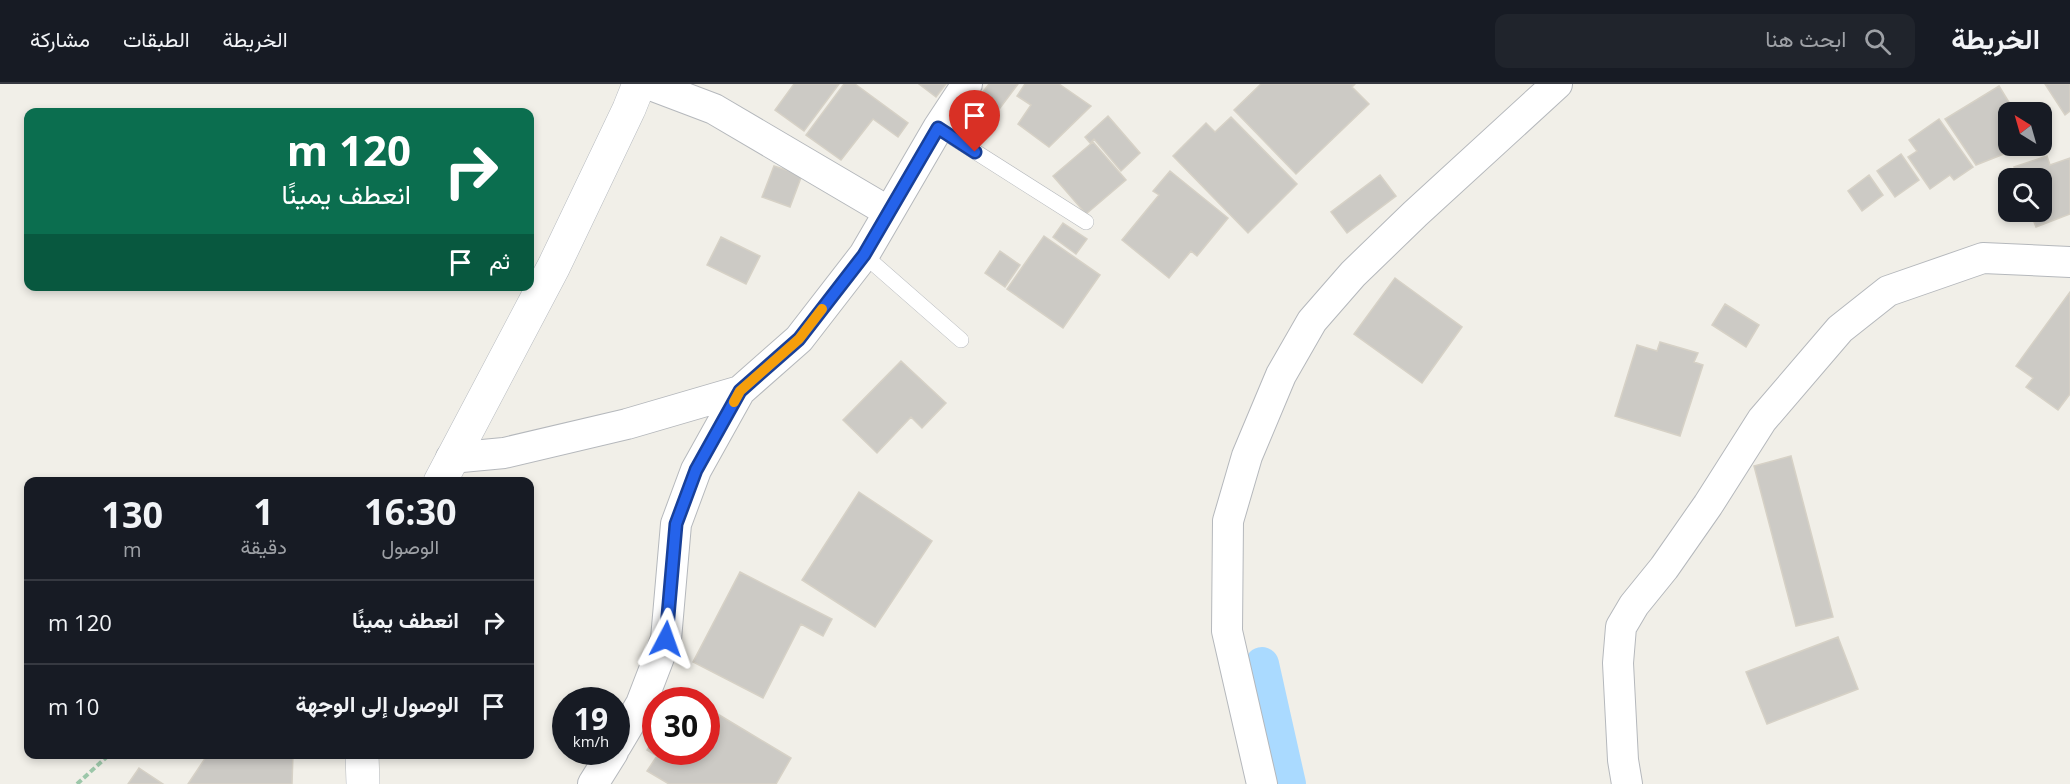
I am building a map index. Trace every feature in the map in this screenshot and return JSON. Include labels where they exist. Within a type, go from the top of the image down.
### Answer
[{"type":"main road","points":[[446,470],[554,266],[639,84]]},
{"type":"main road","points":[[362,759],[363,784]]},
{"type":"street","points":[[648,84],[714,109],[889,212]]},
{"type":"street","points":[[630,722],[641,704],[666,639],[676,524],[696,470],[740,391],[799,339],[864,255],[938,128],[967,84]]},
{"type":"street","points":[[1262,784],[1227,631],[1228,521],[1247,456],[1281,375],[1312,321],[1353,274],[1557,84]]},
{"type":"street","points":[[1627,784],[1623,760],[1618,663],[1621,627],[1634,605],[1664,568],[1708,505],[1762,420],[1840,329],[1888,291],[1983,258],[2070,262]]},
{"type":"street","points":[[446,470],[504,453],[627,424],[740,391]]},
{"type":"street","points":[[593,784],[605,765]]},
{"type":"lane","points":[[938,128],[1086,222]]},
{"type":"lane","points":[[864,255],[961,340]]},
{"type":"path","points":[[77,784],[104,759]]},
{"type":"building","points":[[794,84],[839,84],[804,131],[775,110]]},
{"type":"building","points":[[844,84],[855,84],[908,123],[898,137],[873,119],[841,160],[806,135]]},
{"type":"building","points":[[919,84],[946,84],[936,97]]},
{"type":"building","points":[[989,84],[1018,84],[997,112],[978,98]]},
{"type":"building","points":[[1025,84],[1059,84],[1091,106],[1049,147],[1018,124],[1031,105],[1017,96]]},
{"type":"building","points":[[1261,84],[1355,84],[1352,87],[1369,104],[1296,174],[1234,110]]},
{"type":"building","points":[[2045,84],[2070,84],[2070,111],[2065,115]]},
{"type":"building","points":[[1999,86],[2009,102],[1998,102],[1999,156],[1976,165],[1945,119]]},
{"type":"building","points":[[1108,116],[1140,153],[1121,171],[1094,139],[1090,143],[1085,137]]},
{"type":"building","points":[[1231,117],[1297,184],[1248,233],[1173,156],[1206,123],[1215,132]]},
{"type":"building","points":[[1939,119],[1973,167],[1954,180],[1950,175],[1930,189],[1908,157],[1917,151],[1909,140]]},
{"type":"building","points":[[1093,142],[1126,180],[1086,214],[1053,176]]},
{"type":"building","points":[[1901,154],[1919,180],[1895,197],[1877,171]]},
{"type":"building","points":[[2047,156],[2050,165],[2070,158],[2070,214],[2052,221],[2052,168],[2014,167]]},
{"type":"building","points":[[774,166],[802,175],[790,207],[762,197]]},
{"type":"building","points":[[1170,171],[1228,218],[1197,256],[1191,251],[1169,278],[1122,240],[1159,195],[1153,191]]},
{"type":"building","points":[[1380,175],[1396,196],[1347,233],[1331,212]]},
{"type":"building","points":[[1869,175],[1883,195],[1862,211],[1848,191]]},
{"type":"building","points":[[2034,222],[2049,222],[2036,227]]},
{"type":"building","points":[[1063,223],[1087,239],[1076,254],[1053,237]]},
{"type":"building","points":[[1044,236],[1100,275],[1063,328],[1007,289]]},
{"type":"building","points":[[721,237],[760,256],[746,284],[707,265]]},
{"type":"building","points":[[1000,251],[1020,265],[1005,287],[985,273]]},
{"type":"building","points":[[1395,278],[1462,327],[1422,383],[1354,334]]},
{"type":"building","points":[[2070,292],[2070,394],[2058,410],[2026,387],[2033,378],[2016,366]]},
{"type":"building","points":[[1725,304],[1759,325],[1746,347],[1712,325]]},
{"type":"building","points":[[1660,342],[1698,353],[1694,362],[1703,365],[1680,436],[1615,416],[1637,345],[1657,351]]},
{"type":"building","points":[[901,361],[946,403],[922,428],[911,417],[877,453],[843,420]]},
{"type":"building","points":[[1791,456],[1833,617],[1796,626],[1754,466]]},
{"type":"building","points":[[859,492],[932,541],[875,627],[802,580]]},
{"type":"building","points":[[740,572],[832,619],[823,636],[801,624],[763,698],[693,662]]},
{"type":"building","points":[[1838,637],[1858,689],[1767,724],[1746,672]]},
{"type":"building","points":[[720,715],[791,758],[776,784],[669,784],[647,771],[651,765],[720,765]]},
{"type":"building","points":[[205,759],[293,759],[292,784],[188,784]]},
{"type":"building","points":[[139,768],[163,784],[128,784]]},
{"type":"waterway","points":[[1262,664],[1289,784]]},
{"type":"slow traffic","points":[[734,402],[740,391],[799,339],[822,309]]},
{"type":"route","points":[[666,639],[676,524],[696,470],[740,391],[799,339],[864,255],[938,128],[975,152]]}]
